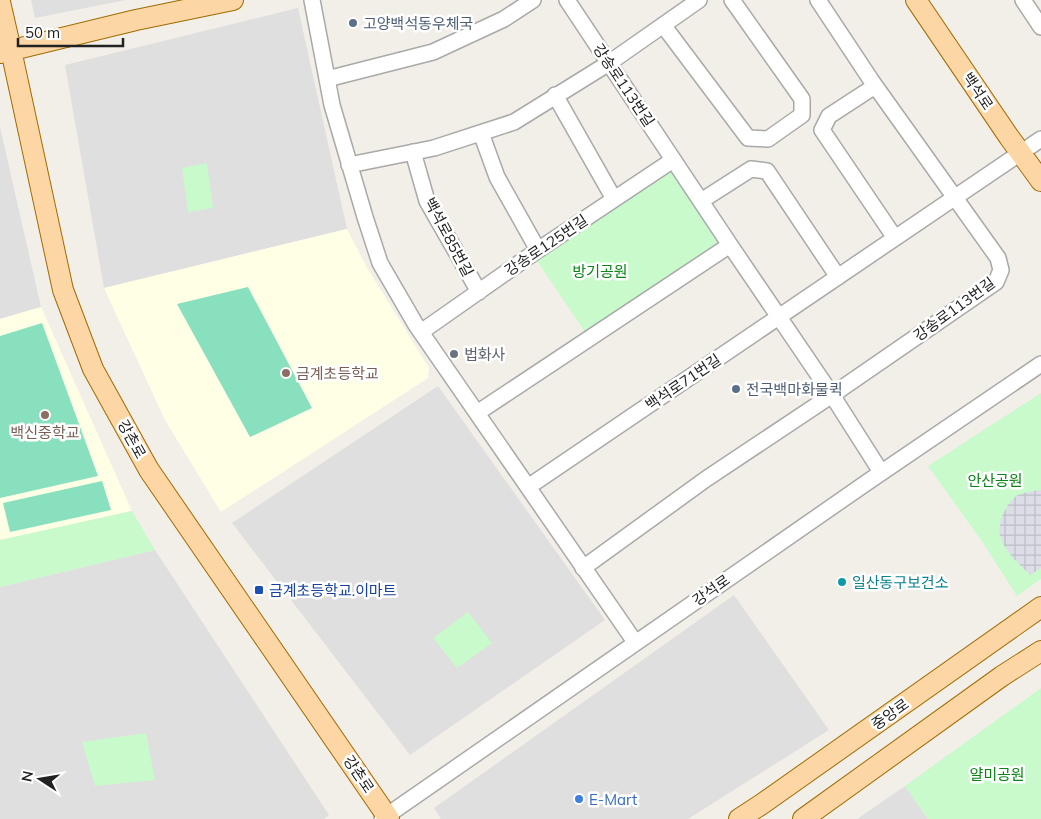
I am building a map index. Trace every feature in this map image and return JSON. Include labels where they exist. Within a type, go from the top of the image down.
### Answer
[{"type":"main road","points":[[6,51],[136,20],[233,0]]},
{"type":"main road","name":"백석로","points":[[916,0],[1041,181]]},
{"type":"main road","name":"강촌로","points":[[0,2],[6,51],[63,290],[94,369],[149,470],[386,818]]},
{"type":"main road","name":"중앙로","points":[[738,819],[1041,607]]},
{"type":"main road","points":[[803,819],[1002,676],[1041,651]]},
{"type":"street","points":[[312,0],[332,104],[380,263],[421,332],[635,642]]},
{"type":"street","points":[[327,80],[433,52],[504,19],[533,0]]},
{"type":"street","name":"강송로113번길","points":[[567,0],[832,394],[881,472]]},
{"type":"street","points":[[350,165],[434,148],[514,122],[609,62],[699,0]]},
{"type":"street","points":[[663,25],[748,138],[768,140],[802,115],[802,99],[732,0]]},
{"type":"street","points":[[818,0],[873,83],[955,198]]},
{"type":"street","points":[[1023,0],[1041,27]]},
{"type":"street","points":[[873,83],[829,116],[822,130],[895,238]]},
{"type":"street","points":[[555,95],[614,199]]},
{"type":"street","points":[[481,133],[496,177],[538,250]]},
{"type":"street","name":"백석로71번길","points":[[528,487],[1041,139]]},
{"type":"street","name":"백석로85번길","points":[[413,152],[427,201],[479,292]]},
{"type":"street","name":"강송로125번길","points":[[421,332],[538,250],[673,160]]},
{"type":"street","points":[[701,201],[751,169],[767,171],[838,277]]},
{"type":"street","name":"강송로113번길","points":[[583,568],[706,479],[996,282],[1000,270],[998,258],[955,198]]},
{"type":"street","points":[[477,413],[730,245]]},
{"type":"street","name":"강석로","points":[[386,818],[635,642],[1041,364]]},
{"type":"shaded area","points":[[31,0],[126,0],[35,18]]},
{"type":"shaded area","points":[[298,8],[347,229],[104,288],[65,65]]},
{"type":"shaded area","points":[[0,127],[41,307],[0,319]]},
{"type":"shaded area","name":"금계초등학교","points":[[347,229],[366,266],[429,368],[428,378],[221,512],[165,420],[104,288]]},
{"type":"shaded area","name":"백신중학교","points":[[41,307],[132,511],[0,540],[0,319]]},
{"type":"shaded area","points":[[438,386],[605,620],[410,755],[232,523]]},
{"type":"shaded area","points":[[1041,490],[1041,568],[1030,575],[1012,557],[999,533],[1001,518],[1008,505],[1016,496]]},
{"type":"shaded area","points":[[155,550],[329,815],[324,819],[0,819],[0,587]]},
{"type":"shaded area","points":[[734,595],[829,730],[688,819],[441,819],[434,808]]},
{"type":"shaded area","points":[[905,786],[928,819],[857,819]]},
{"type":"green space","points":[[207,163],[213,208],[188,212],[182,168]]},
{"type":"green space","name":"방기공원","points":[[673,171],[720,241],[587,335],[535,258]]},
{"type":"green space","points":[[248,287],[312,408],[250,437],[177,304]]},
{"type":"green space","points":[[42,323],[98,476],[0,498],[0,336]]},
{"type":"green space","name":"안산공원","points":[[1041,393],[1041,579],[1017,596],[983,543],[928,466]]},
{"type":"green space","points":[[102,481],[111,510],[10,532],[3,503]]},
{"type":"green space","points":[[132,511],[155,550],[0,587],[0,540]]},
{"type":"green space","points":[[468,612],[492,643],[457,668],[433,638]]},
{"type":"green space","name":"얄미공원","points":[[1041,688],[1041,819],[928,819],[905,786]]},
{"type":"green space","points":[[146,733],[155,780],[95,786],[82,742]]},
{"type":"place","name":"고양백석동우체국","points":[[353,23]]},
{"type":"place","name":"법화사","points":[[454,354]]},
{"type":"place","name":"금계초등학교","points":[[286,373]]},
{"type":"place","name":"전국백마화물퀵","points":[[736,389]]},
{"type":"place","name":"백신중학교","points":[[45,415]]},
{"type":"place","name":"일산동구보건소","points":[[842,582]]},
{"type":"place","name":"금계초등학교.이마트","points":[[259,590]]},
{"type":"place","name":"E-Mart","points":[[579,799]]}]
